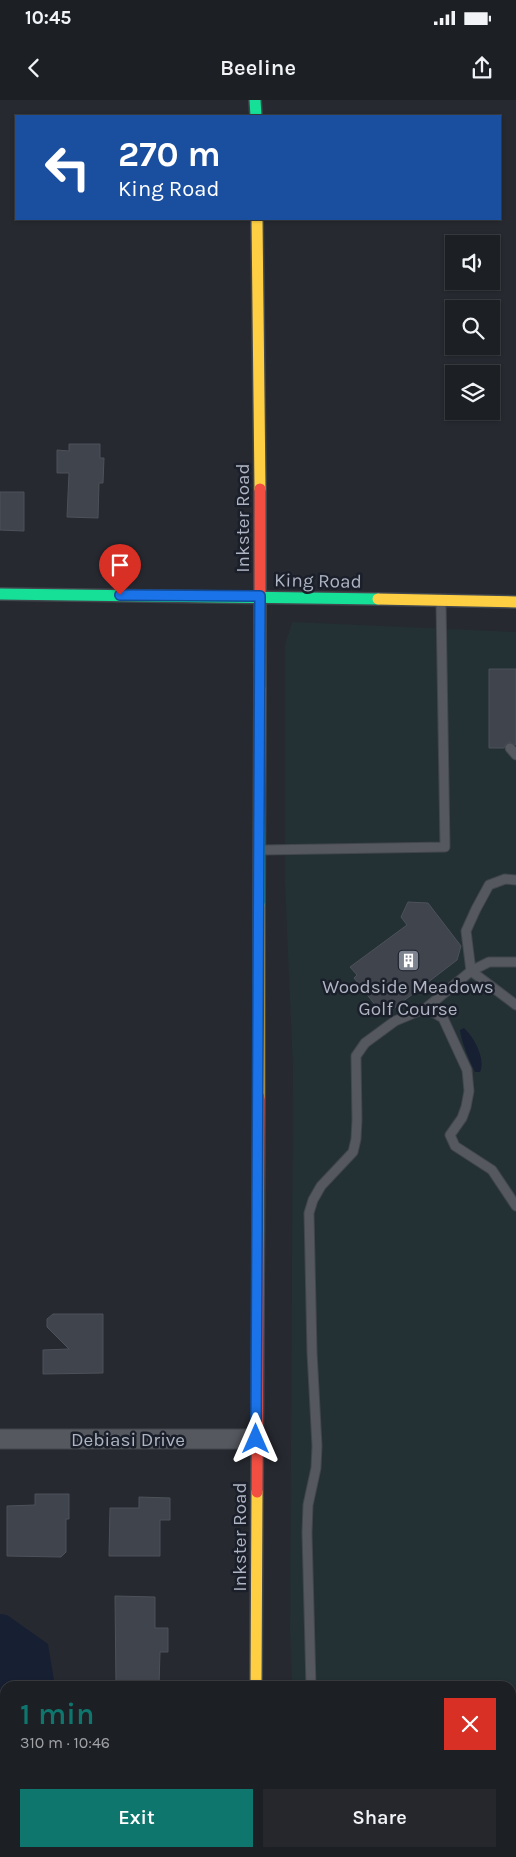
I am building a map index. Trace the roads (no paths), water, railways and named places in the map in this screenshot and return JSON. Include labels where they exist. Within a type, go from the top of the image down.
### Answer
[{"type":"street","points":[[255,100],[256,115]]},
{"type":"street","name":"Inkster Road","points":[[256,1681],[261,545],[257,220]]},
{"type":"street","name":"King Road","points":[[0,594],[260,596],[516,602]]},
{"type":"street","name":"Debiasi Drive","points":[[0,1439],[256,1439]]},
{"type":"lane","points":[[259,850],[445,847],[441,600]]},
{"type":"lane","points":[[516,880],[505,880],[489,885],[466,931],[472,971],[516,1005]]},
{"type":"lane","points":[[311,1681],[307,1533],[308,1505],[316,1468],[317,1446],[312,1352],[309,1213],[313,1200],[321,1186],[353,1152],[358,1120],[356,1056],[365,1043],[395,1021],[426,1008],[472,971],[489,962],[516,962]]},
{"type":"lane","points":[[426,1008],[443,1018],[467,1070],[469,1091],[466,1107],[462,1118],[450,1135],[455,1146],[492,1170],[516,1206]]},
{"type":"water","points":[[464,1028],[472,1037],[478,1049],[481,1061],[480,1072],[475,1072],[464,1046],[460,1030]]},
{"type":"water","points":[[0,1614],[7,1615],[48,1644],[54,1681],[0,1681]]},
{"type":"place","name":"Woodside Meadows Golf Course","points":[[408,960]]}]
